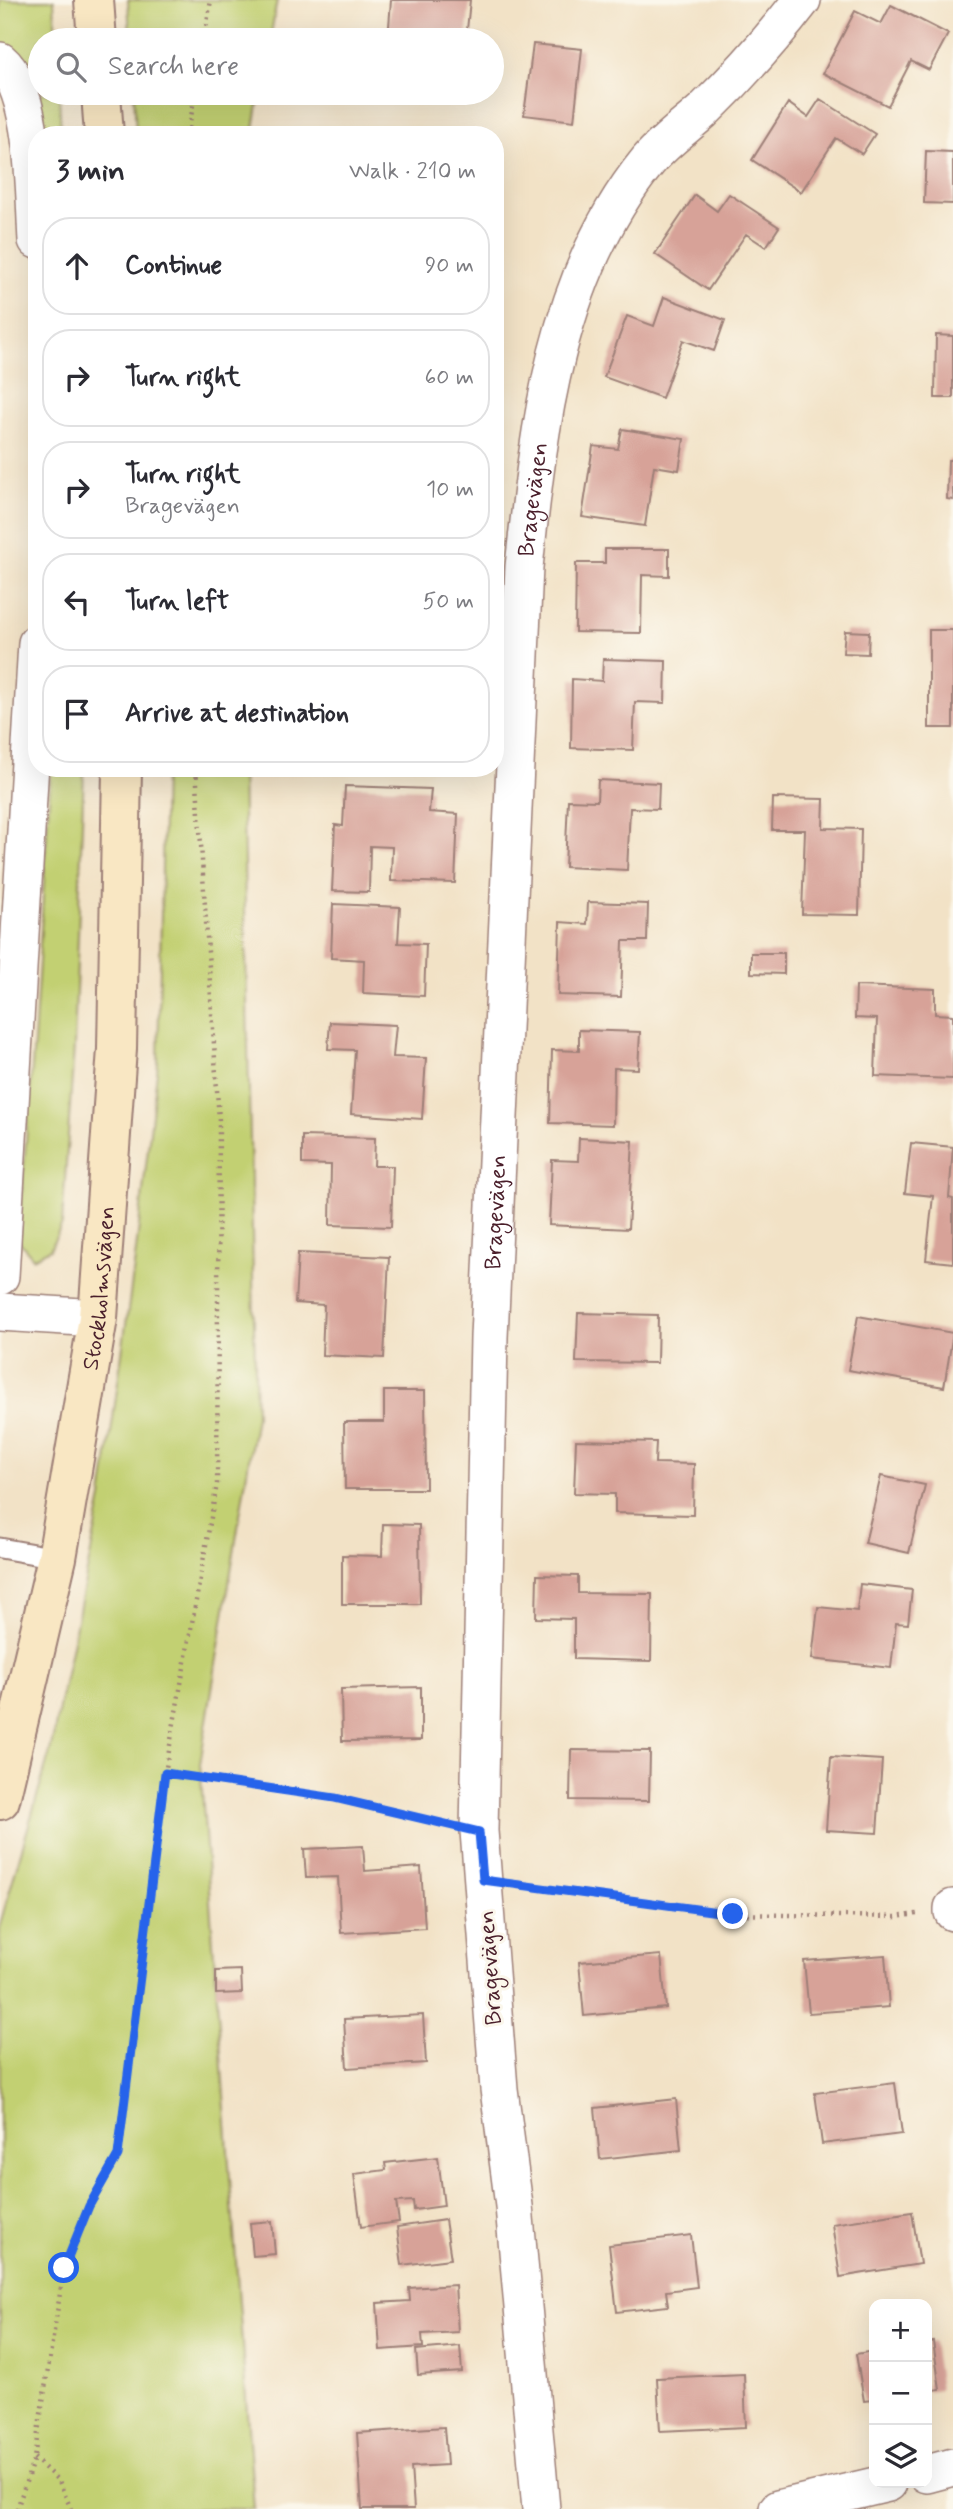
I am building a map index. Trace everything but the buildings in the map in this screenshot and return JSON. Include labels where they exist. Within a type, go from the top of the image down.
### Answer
[{"type":"main road","points":[[94,0],[96,28]]},
{"type":"main road","points":[[102,105],[103,126]]},
{"type":"main road","name":"Stockholmsvägen","points":[[0,1800],[57,1558],[98,1318],[117,1049],[122,777]]},
{"type":"street","name":"Bragevägen","points":[[541,2509],[514,2206],[499,2089],[479,1832],[489,1337],[524,567],[536,454],[555,356],[570,308],[589,262],[622,197],[649,160],[704,110],[757,54],[802,0]]},
{"type":"street","points":[[0,61],[8,67],[24,104],[28,133]]},
{"type":"street","points":[[0,1276],[29,777]]},
{"type":"street","points":[[0,1312],[98,1318]]},
{"type":"street","points":[[932,2473],[953,2467]]},
{"type":"street","points":[[778,2509],[869,2487]]},
{"type":"lane","points":[[0,1548],[57,1558]]},
{"type":"path","points":[[206,28],[211,0]]},
{"type":"path","points":[[190,126],[193,105]]},
{"type":"path","points":[[17,2509],[34,2458],[64,2268],[89,2206],[118,2155],[165,1773],[218,1484],[219,1121],[197,777]]},
{"type":"path","points":[[165,1773],[335,1798],[479,1832]]},
{"type":"path","points":[[483,1880],[733,1914],[896,1917],[953,1910]]},
{"type":"path","points":[[34,2458],[59,2481],[71,2509]]},
{"type":"green space","points":[[0,0],[54,0],[55,28],[28,28],[28,105],[60,105],[61,126],[37,126],[0,46]]},
{"type":"green space","points":[[128,0],[277,0],[272,28],[129,28]]},
{"type":"green space","points":[[135,105],[258,105],[254,126],[136,126]]},
{"type":"green space","points":[[50,777],[84,777],[74,1047],[62,1224],[50,1249],[33,1258],[18,1240],[34,1042]]},
{"type":"green space","points":[[164,777],[242,777],[256,1416],[200,1764],[254,2509],[0,2509],[0,1924],[50,1752],[102,1498],[135,1259],[158,1063]]},
{"type":"route","points":[[64,2268],[89,2206],[118,2155],[165,1773],[335,1798],[479,1832],[483,1880],[733,1914]]}]
